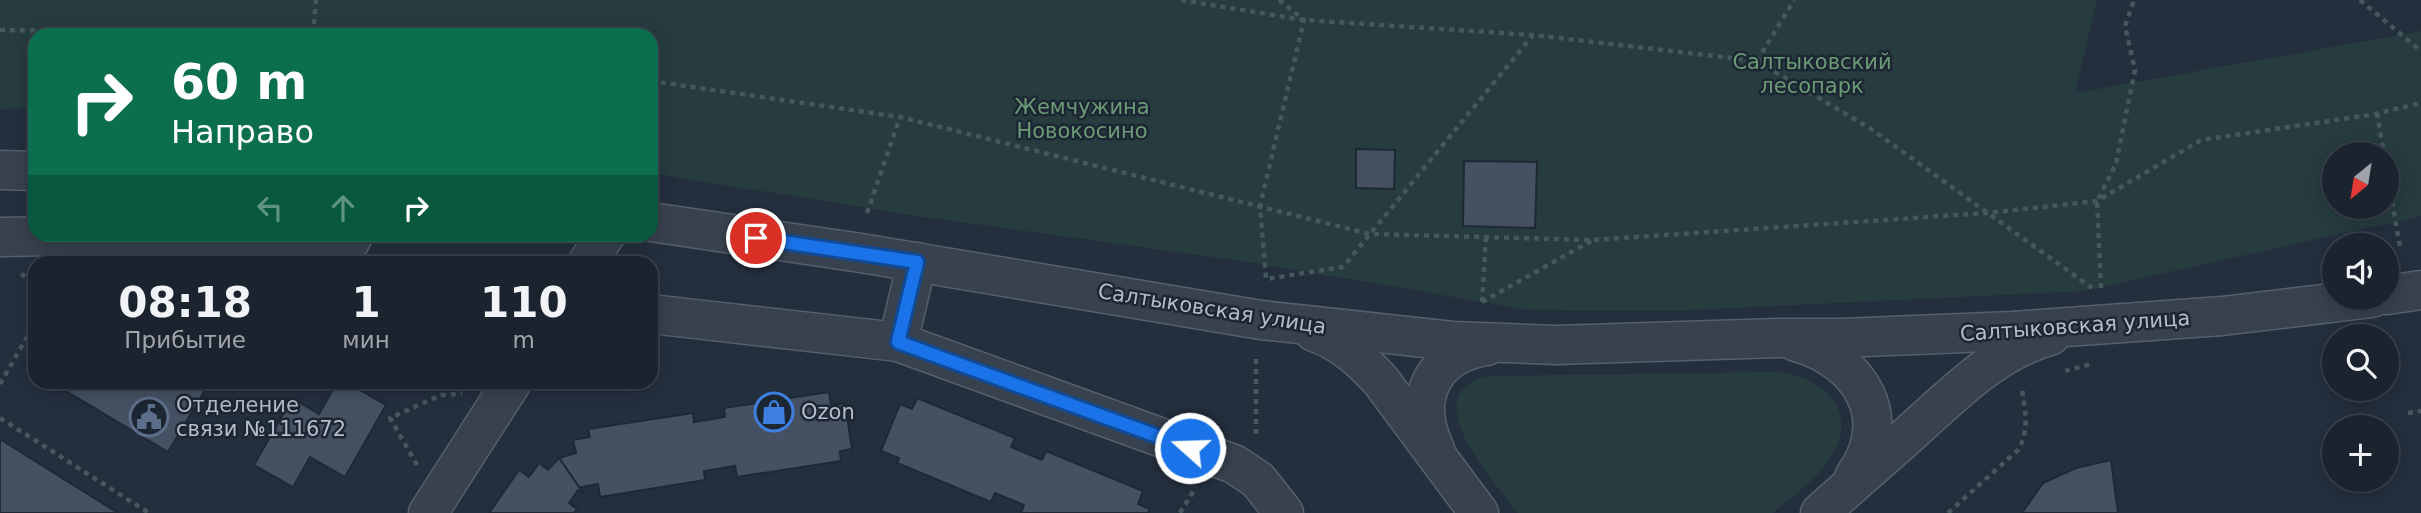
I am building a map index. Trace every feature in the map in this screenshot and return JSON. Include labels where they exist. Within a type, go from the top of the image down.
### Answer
[{"type":"street","points":[[0,170],[28,171]]},
{"type":"street","name":"Салтыковская улица","points":[[658,223],[917,262],[1258,337],[1556,345],[1777,338],[2092,345],[2222,316],[2322,304]]},
{"type":"street","points":[[0,237],[28,236]]},
{"type":"street","points":[[170,242],[285,256]]},
{"type":"street","points":[[898,342],[917,262]]},
{"type":"street","points":[[2399,293],[2421,290]]},
{"type":"street","points":[[658,315],[898,342],[1234,464],[1258,480],[1284,513]]},
{"type":"street","points":[[1258,337],[1308,330],[1329,337],[1354,354],[1381,381],[1479,513]]},
{"type":"street","name":"Салтыковская улица","points":[[1777,338],[1821,351],[1837,361],[1851,373],[1869,402],[1873,429],[1869,453],[1852,480],[1820,513]]},
{"type":"street","points":[[1820,513],[1988,367],[2039,339],[2092,345]]},
{"type":"street","points":[[1440,460],[1430,440],[1427,401],[1431,382],[1439,368],[1452,356],[1470,349],[1556,345]]},
{"type":"street","points":[[433,506],[508,389]]},
{"type":"path","points":[[314,28],[316,0]]},
{"type":"path","points":[[1181,0],[1304,20],[1533,35],[1757,61],[1871,129],[2101,295],[2097,201],[2116,164],[2135,70],[2125,26],[2134,0]]},
{"type":"path","points":[[1279,0],[1304,20]]},
{"type":"path","points":[[1757,61],[1794,0]]},
{"type":"path","points":[[2360,0],[2421,51]]},
{"type":"path","points":[[1304,20],[1260,206],[1266,279],[1343,267],[1533,35]]},
{"type":"path","points":[[0,30],[28,30]]},
{"type":"path","points":[[658,82],[901,117],[1370,234],[1592,240],[1987,214],[2097,201],[2201,140],[2377,113],[2421,103]]},
{"type":"path","points":[[2377,113],[2382,142]]},
{"type":"path","points":[[867,214],[901,117]]},
{"type":"path","points":[[2395,219],[2400,247]]},
{"type":"path","points":[[1486,237],[1482,302],[1592,240]]},
{"type":"path","points":[[0,384],[28,335]]},
{"type":"path","points":[[1258,337],[1254,407],[1258,480]]},
{"type":"path","points":[[2059,373],[2092,345]]},
{"type":"path","points":[[1948,513],[2018,450],[2025,438],[2027,427],[2022,389],[2032,384]]},
{"type":"path","points":[[433,506],[390,418],[441,396],[494,389]]},
{"type":"path","points":[[2408,413],[2421,411]]},
{"type":"path","points":[[0,418],[149,513]]},
{"type":"green space","name":"Жемчужина Новокосино","points":[[0,0],[2097,0],[2075,93],[2421,31],[2421,216],[2345,233],[2322,233],[2322,238],[2084,291],[1671,311],[1531,310],[1248,262],[909,215],[658,174],[658,28],[28,28],[28,108],[0,109]]},
{"type":"green space","points":[[1776,372],[1807,380],[1827,393],[1841,417],[1841,433],[1836,449],[1826,464],[1800,491],[1773,513],[1518,513],[1477,459],[1457,416],[1458,398],[1469,384],[1493,376]]},
{"type":"building","points":[[1356,149],[1395,150],[1394,189],[1356,188]]},
{"type":"building","points":[[1464,161],[1537,162],[1535,228],[1463,226]]},
{"type":"building","name":"Отделение связи №111672","points":[[63,389],[206,389],[168,452]]},
{"type":"building","points":[[333,389],[358,389],[386,405],[345,477],[310,457],[293,487],[254,465],[292,398],[319,414]]},
{"type":"building","points":[[829,392],[831,405],[845,403],[852,449],[840,451],[841,461],[737,477],[735,466],[704,471],[705,480],[600,497],[598,484],[581,487],[583,493],[559,458],[576,453],[573,440],[590,437],[588,429],[693,413],[694,422],[725,417],[724,408]]},
{"type":"building","points":[[917,398],[1015,438],[1011,447],[1042,460],[1046,451],[1143,491],[1138,504],[1150,509],[1148,513],[1021,513],[1024,505],[995,493],[991,502],[897,463],[899,458],[881,451],[900,404],[912,409]]},
{"type":"building","points":[[0,439],[118,513],[0,513]]},
{"type":"building","points":[[559,458],[583,493],[578,490],[569,503],[577,509],[574,513],[489,513],[519,470],[529,477],[539,463],[548,470]]},
{"type":"building","points":[[2111,460],[2118,513],[2022,513],[2043,483],[2076,468]]},
{"type":"place","name":"Ozon","points":[[774,412]]},
{"type":"place","name":"Отделение связи №111672","points":[[149,417]]},
{"type":"route","points":[[756,238],[917,262],[898,342],[1190,448]]},
{"type":"park label","name":"Салтыковский лесопарк","points":[[1812,74]]}]
